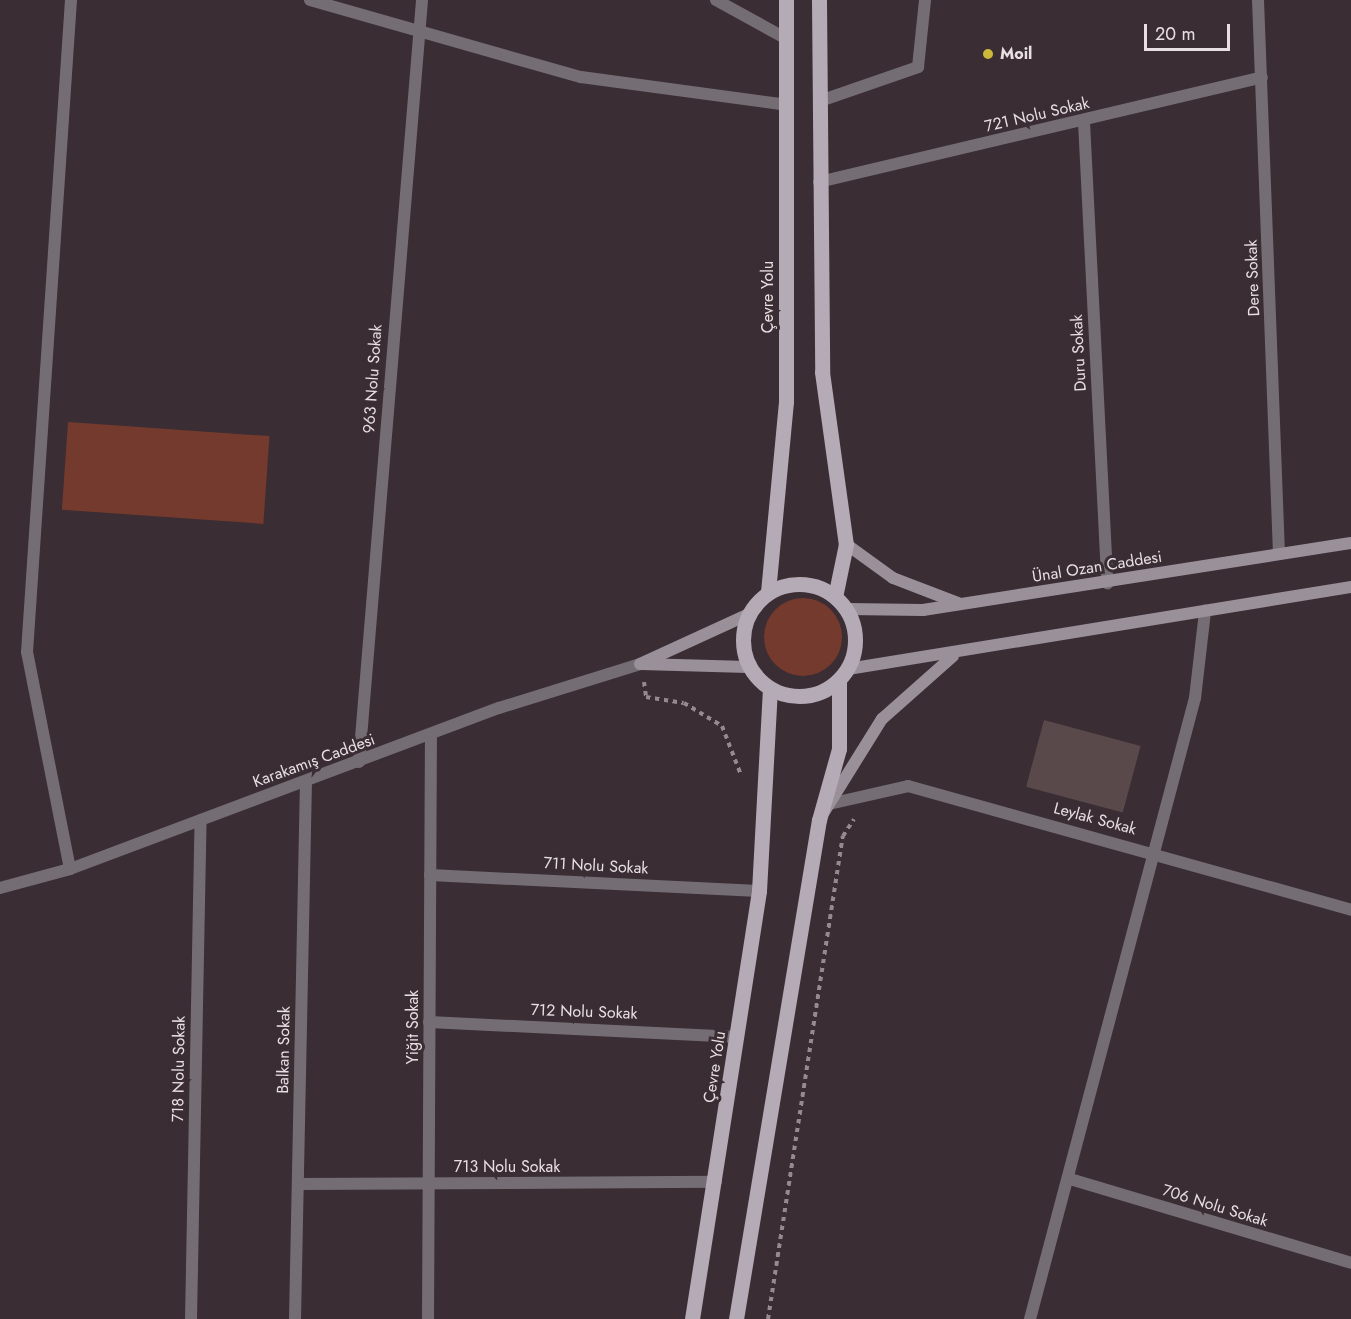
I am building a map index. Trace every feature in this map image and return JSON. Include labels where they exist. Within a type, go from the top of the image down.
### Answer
[{"type":"main road","name":"Çevre Yolu","points":[[768,592],[786,402],[788,105],[786,0]]},
{"type":"main road","points":[[819,0],[822,372],[846,544],[835,597]]},
{"type":"main road","name":"Ünal Ozan Caddesi","points":[[847,609],[923,610],[1351,543]]},
{"type":"main road","points":[[846,544],[893,578],[960,604]]},
{"type":"main road","points":[[640,664],[749,614],[768,592],[802,584],[835,597],[847,609],[856,639],[843,675],[839,749],[819,820],[736,1319]]},
{"type":"main road","points":[[749,614],[742,649],[748,667],[770,689],[808,696],[843,675],[1351,587]]},
{"type":"main road","points":[[819,820],[882,719],[954,655]]},
{"type":"main road","points":[[640,664],[748,667]]},
{"type":"main road","name":"Çevre Yolu","points":[[692,1319],[716,1182],[759,891],[765,818],[770,689]]},
{"type":"street","points":[[70,869],[27,652],[71,0]]},
{"type":"street","points":[[310,0],[581,77],[788,105]]},
{"type":"street","name":"963 Nolu Sokak","points":[[360,762],[417,32],[422,0]]},
{"type":"street","points":[[716,0],[787,39]]},
{"type":"street","points":[[820,101],[918,67],[925,0]]},
{"type":"street","name":"Dere Sokak","points":[[1258,0],[1279,554]]},
{"type":"street","name":"721 Nolu Sokak","points":[[819,182],[1084,122],[1262,77]]},
{"type":"street","name":"Duru Sokak","points":[[1084,122],[1107,583]]},
{"type":"street","points":[[1030,1319],[1070,1179],[1157,852],[1195,698],[1206,611]]},
{"type":"street","name":"Karakamış Caddesi","points":[[0,888],[70,869],[431,735],[640,664]]},
{"type":"street","name":"Yiğit Sokak","points":[[428,1319],[431,735]]},
{"type":"street","name":"Balkan Sokak","points":[[295,1319],[306,782]]},
{"type":"street","name":"Leylak Sokak","points":[[829,804],[908,786],[1157,852],[1351,910]]},
{"type":"street","name":"718 Nolu Sokak","points":[[191,1319],[201,820]]},
{"type":"street","name":"711 Nolu Sokak","points":[[430,875],[759,891]]},
{"type":"street","name":"712 Nolu Sokak","points":[[429,1022],[738,1037]]},
{"type":"street","name":"706 Nolu Sokak","points":[[1070,1179],[1351,1263]]},
{"type":"street","name":"713 Nolu Sokak","points":[[298,1184],[716,1182]]},
{"type":"path","points":[[640,664],[646,697],[684,703],[722,726],[737,755],[742,780]]},
{"type":"path","points":[[768,1319],[843,836],[857,816]]},
{"type":"shaded area","points":[[68,422],[270,436],[263,524],[62,510]]},
{"type":"shaded area","points":[[795,598],[811,598],[825,604],[836,615],[842,629],[842,645],[836,659],[825,670],[811,676],[795,676],[781,670],[770,659],[764,645],[764,629],[770,615],[781,604]]},
{"type":"building","points":[[1044,720],[1141,746],[1123,813],[1026,787]]},
{"type":"place","name":"Moil","points":[[988,54]]}]
